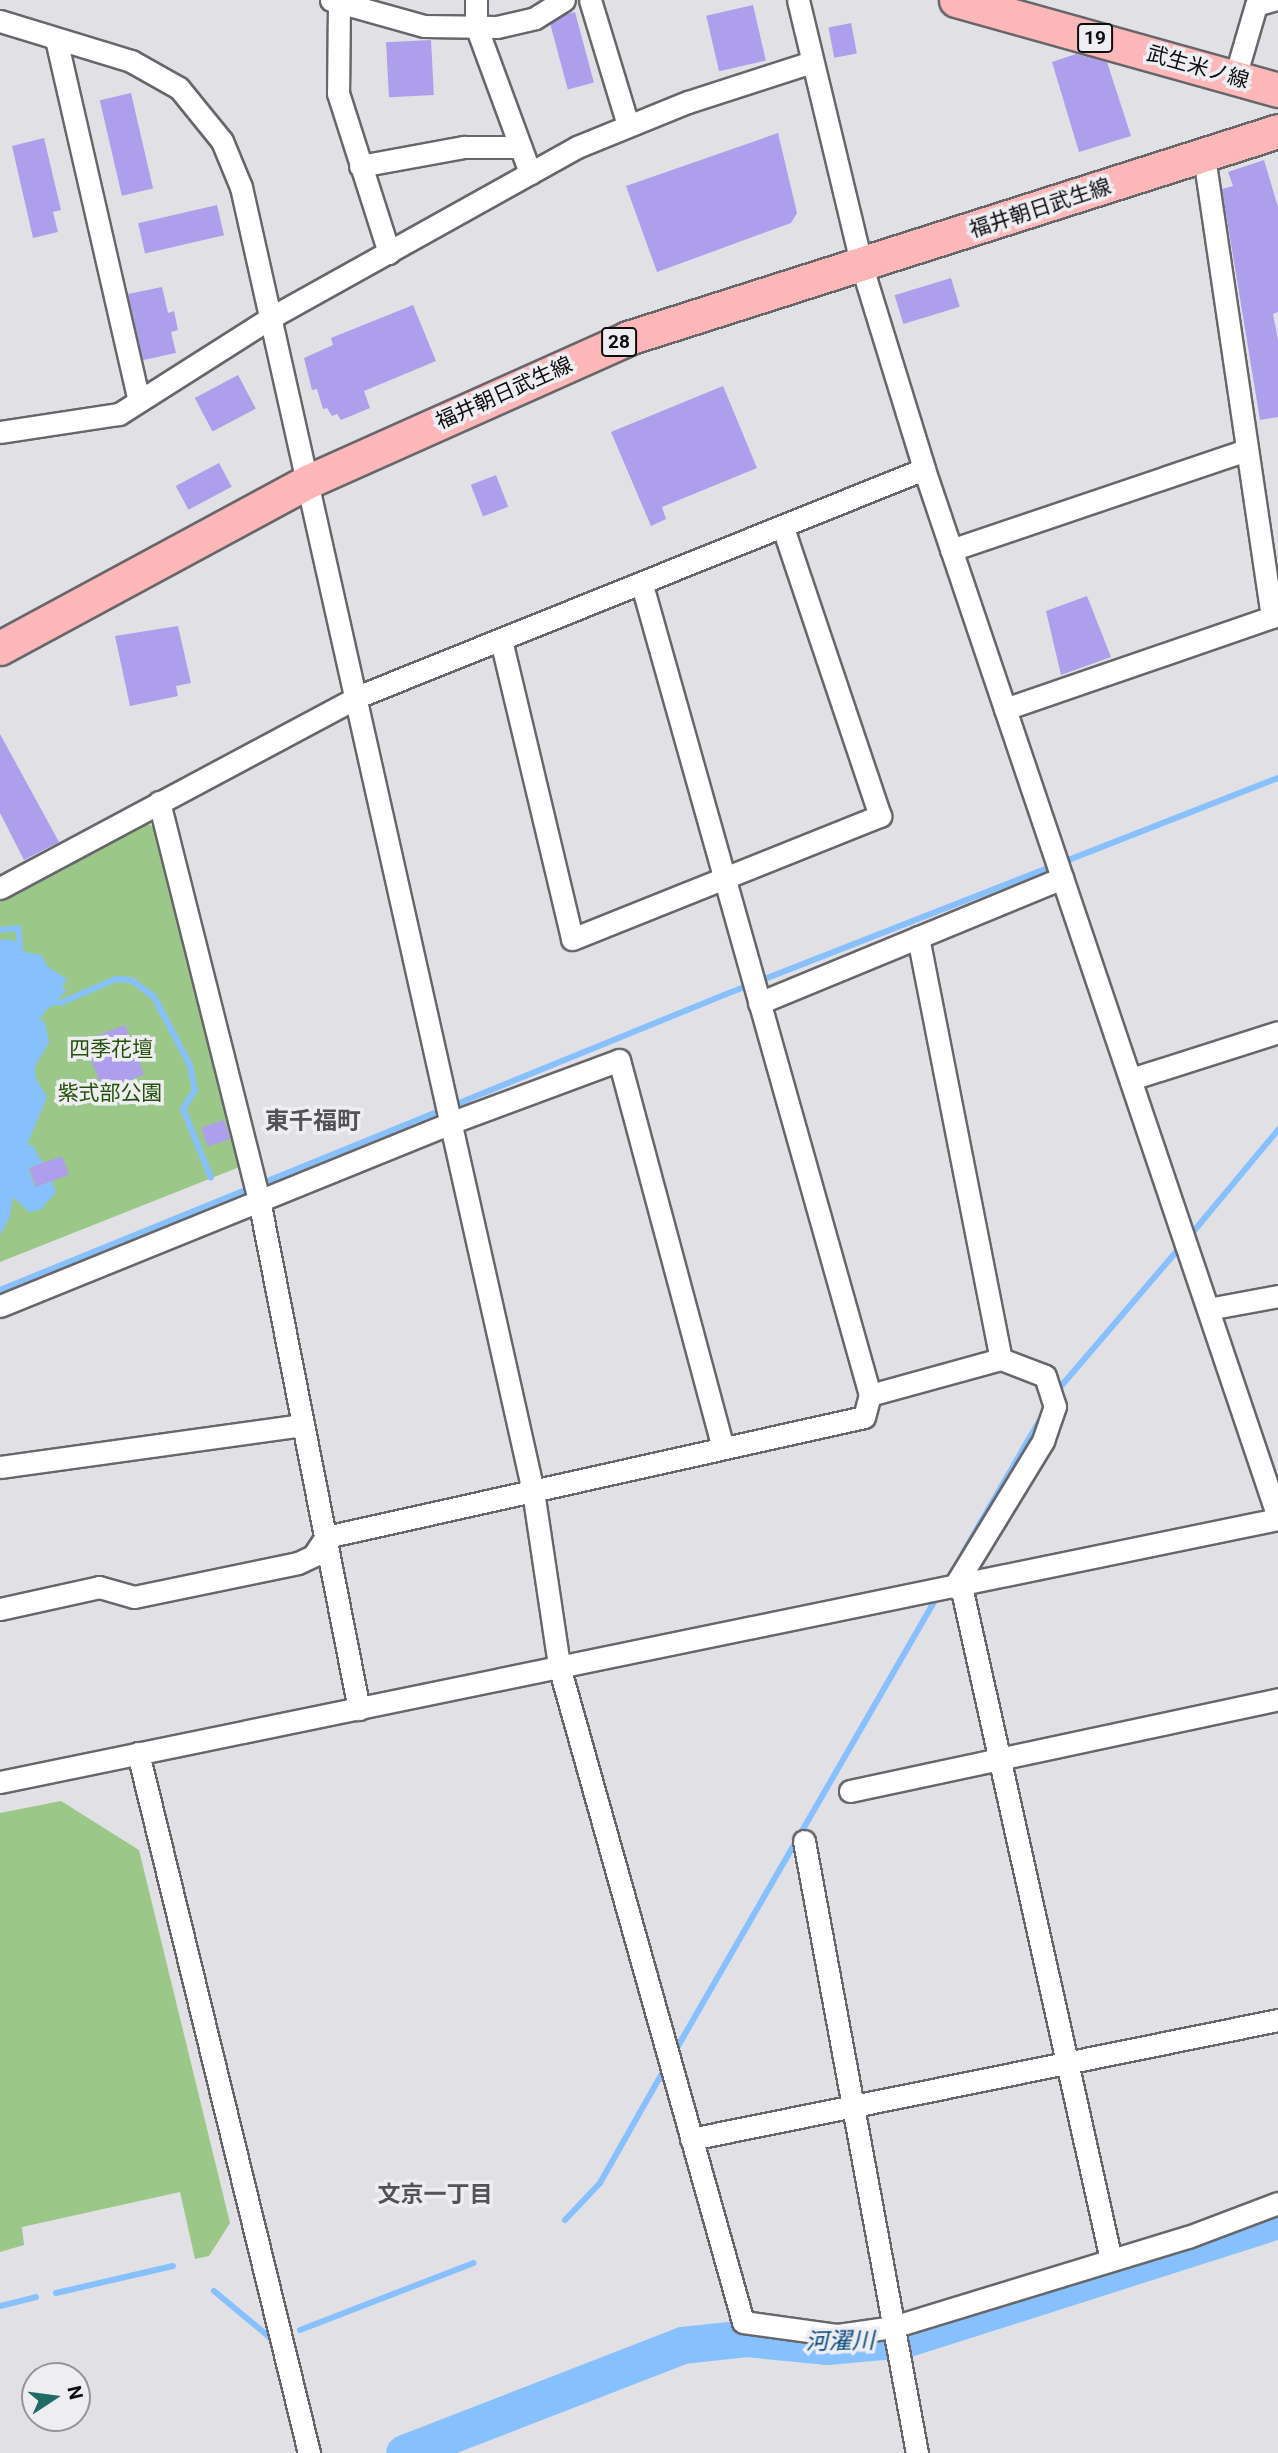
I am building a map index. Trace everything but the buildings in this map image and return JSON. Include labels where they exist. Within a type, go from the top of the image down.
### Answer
[{"type":"main road","name":"武生米ノ線","points":[[956,0],[1278,90]]},
{"type":"main road","name":"福井朝日武生線","points":[[0,648],[309,481],[628,338],[862,267],[1278,131]]},
{"type":"street","points":[[476,0],[476,26],[530,173]]},
{"type":"street","points":[[389,253],[338,93],[335,1],[424,26],[476,26],[515,25],[564,0]]},
{"type":"street","points":[[590,0],[628,125]]},
{"type":"street","points":[[0,1782],[1278,1518],[925,469],[862,267],[798,0]]},
{"type":"street","points":[[1235,77],[1256,5],[1274,0]]},
{"type":"street","points":[[0,21],[131,61],[179,88],[201,111],[222,141],[241,187],[309,481],[533,1492],[559,1667],[744,2322],[838,2335],[893,2327],[1111,2260],[1278,2203]]},
{"type":"street","points":[[56,39],[139,401]]},
{"type":"street","points":[[0,432],[119,414],[270,318],[530,173],[628,125],[812,62]]},
{"type":"street","points":[[360,166],[464,147],[520,147]]},
{"type":"street","points":[[1005,709],[1272,617],[1204,154]]},
{"type":"street","points":[[951,550],[1246,450]]},
{"type":"street","points":[[0,888],[357,697],[642,585],[925,469]]},
{"type":"street","points":[[501,640],[572,939],[880,816],[783,527]]},
{"type":"street","points":[[0,1609],[99,1587],[134,1597],[298,1563],[313,1556],[326,1537],[864,1417],[870,1395],[642,585]]},
{"type":"street","points":[[159,802],[259,1200],[301,1425],[359,1709]]},
{"type":"street","points":[[759,1003],[1062,878]]},
{"type":"street","points":[[918,937],[1001,1359]]},
{"type":"street","points":[[1131,1079],[1278,1032]]},
{"type":"street","points":[[0,1306],[450,1123],[619,1060],[723,1447]]},
{"type":"street","points":[[1208,1309],[1278,1296]]},
{"type":"street","points":[[870,1395],[1001,1359],[1045,1376],[1055,1406],[1043,1441],[957,1586],[1000,1758],[1111,2260]]},
{"type":"street","points":[[0,1467],[301,1425]]},
{"type":"street","points":[[850,1790],[1278,1699]]},
{"type":"street","points":[[138,1753],[309,2453]]},
{"type":"street","points":[[804,1841],[917,2453]]},
{"type":"street","points":[[691,2139],[1278,2020]]},
{"type":"green space","name":"紫式部公園","points":[[144,822],[156,828],[242,1166],[0,1262],[0,902]]},
{"type":"green space","points":[[61,1801],[139,1850],[230,2223],[209,2256],[195,2259],[180,2192],[22,2227],[24,2245],[0,2252],[0,1813]]},
{"type":"water","points":[[12,939],[25,952],[41,955],[48,967],[67,979],[62,986],[66,991],[58,999],[60,1003],[48,1008],[39,1020],[45,1022],[49,1042],[35,1067],[36,1079],[47,1097],[27,1145],[32,1145],[43,1163],[28,1168],[35,1187],[52,1181],[56,1192],[40,1210],[29,1212],[13,1197],[10,1216],[0,1235],[0,940]]},
{"type":"waterway","points":[[0,1290],[729,993],[1278,778]]},
{"type":"waterway","points":[[0,930],[18,928],[20,947]]},
{"type":"waterway","points":[[60,1003],[116,979],[131,980],[154,997],[190,1065],[195,1090],[183,1109],[211,1178]]},
{"type":"waterway","points":[[1188,1238],[1278,1130]]},
{"type":"waterway","points":[[1056,1392],[1181,1246]]},
{"type":"waterway","points":[[963,1553],[1042,1416]]},
{"type":"waterway","points":[[674,2053],[938,1595]]},
{"type":"waterway","points":[[565,2220],[600,2183],[665,2068]]},
{"type":"waterway","name":"河濯川","points":[[404,2453],[682,2345],[746,2338],[826,2346],[905,2339],[1278,2220]]},
{"type":"waterway","points":[[300,2330],[474,2263]]},
{"type":"waterway","points":[[56,2293],[173,2266]]},
{"type":"waterway","points":[[214,2291],[273,2340]]},
{"type":"waterway","points":[[0,2306],[36,2297]]},
{"type":"district","name":"東千福町","points":[[313,1122]]},
{"type":"district","name":"文京一丁目","points":[[435,2195]]},
{"type":"park label","name":"四季花壇","points":[[111,1049]]}]
